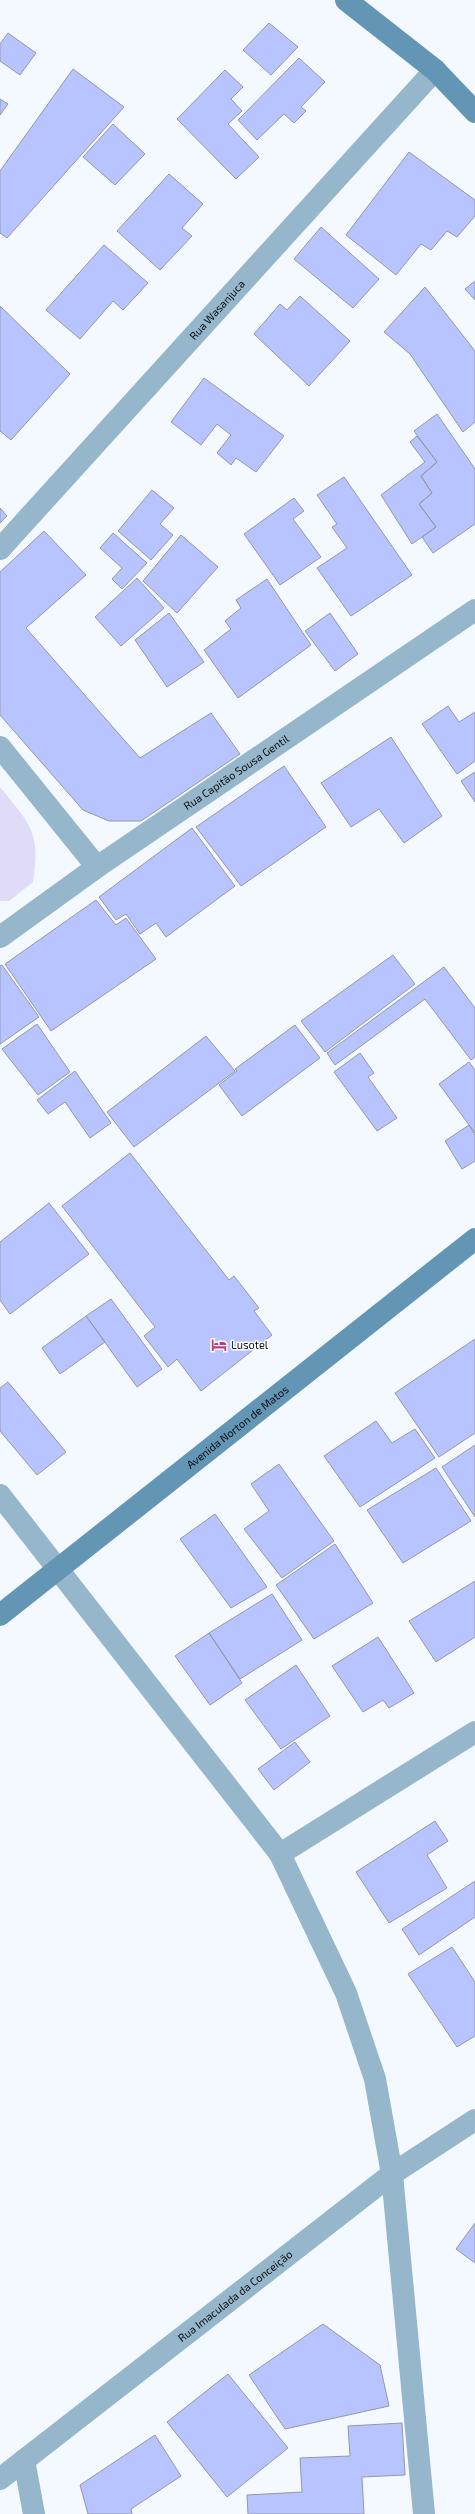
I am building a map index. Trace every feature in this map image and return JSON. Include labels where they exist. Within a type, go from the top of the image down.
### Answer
[{"type":"main road","points":[[346,0],[435,70],[475,112]]},
{"type":"main road","name":"Avenida Norton de Matos","points":[[0,1615],[475,1239]]},
{"type":"street","name":"Rua Wasanjuca","points":[[0,549],[435,70]]},
{"type":"street","name":"Rua Capitão Sousa Gentil","points":[[0,938],[98,867],[475,610]]},
{"type":"street","points":[[0,747],[98,867]]},
{"type":"street","points":[[0,1495],[280,1854],[346,1993],[375,2079],[392,2174],[424,2514]]},
{"type":"street","points":[[280,1854],[475,1732]]},
{"type":"street","name":"Rua Imaculada da Conceição","points":[[0,2479],[392,2174],[475,2120]]},
{"type":"street","points":[[24,2460],[34,2514]]},
{"type":"shaded area","points":[[0,787],[26,820],[34,840],[35,851],[33,882],[9,901],[0,901]]},
{"type":"building","points":[[269,23],[298,47],[271,75],[243,50]]},
{"type":"building","points":[[8,33],[36,53],[20,75],[0,61],[0,44]]},
{"type":"building","points":[[299,58],[325,82],[301,107],[306,111],[294,123],[284,114],[257,140],[238,120]]},
{"type":"building","points":[[73,69],[124,107],[7,238],[0,233],[0,171]]},
{"type":"building","points":[[225,70],[243,87],[231,99],[242,111],[228,124],[259,157],[236,179],[177,119]]},
{"type":"building","points":[[0,99],[8,104],[0,115]]},
{"type":"building","points":[[113,124],[145,154],[115,185],[83,157]]},
{"type":"building","points":[[409,152],[475,200],[475,216],[457,237],[447,231],[431,250],[421,244],[396,275],[346,235]]},
{"type":"building","points":[[169,174],[203,204],[182,228],[192,236],[160,270],[117,231]]},
{"type":"building","points":[[321,227],[379,279],[353,308],[294,259]]},
{"type":"building","points":[[104,245],[148,283],[123,310],[113,301],[80,339],[46,310]]},
{"type":"building","points":[[475,281],[475,300],[465,289]]},
{"type":"building","points":[[425,287],[475,351],[475,422],[463,432],[410,354],[384,332]]},
{"type":"building","points":[[300,296],[350,341],[309,386],[254,334],[280,304],[287,310]]},
{"type":"building","points":[[0,306],[70,374],[11,440],[0,431]]},
{"type":"building","points":[[204,378],[284,436],[256,472],[236,458],[231,465],[217,453],[231,435],[217,424],[201,445],[171,422]]},
{"type":"building","points":[[437,414],[475,469],[475,524],[433,553],[422,537],[436,527],[419,504],[432,493],[421,476],[437,462],[414,431]]},
{"type":"building","points":[[417,436],[437,462],[421,476],[432,493],[419,504],[436,527],[412,544],[381,495],[425,462],[410,442]]},
{"type":"building","points":[[344,477],[412,575],[351,616],[317,568],[347,548],[332,527],[337,524],[317,495]]},
{"type":"building","points":[[152,490],[174,508],[160,524],[173,535],[151,560],[118,531]]},
{"type":"building","points":[[294,498],[304,511],[293,519],[321,557],[280,585],[244,534]]},
{"type":"building","points":[[0,508],[7,516],[0,523]]},
{"type":"building","points":[[44,531],[86,575],[26,628],[140,758],[211,713],[240,754],[141,821],[109,821],[83,810],[0,715],[0,572]]},
{"type":"building","points":[[113,533],[147,563],[122,589],[112,579],[122,568],[100,548]]},
{"type":"building","points":[[181,535],[218,567],[177,613],[143,581]]},
{"type":"building","points":[[137,578],[164,608],[121,646],[95,617]]},
{"type":"building","points":[[267,579],[311,645],[238,698],[204,650],[231,629],[225,621],[241,608],[236,600]]},
{"type":"building","points":[[169,613],[204,662],[167,687],[135,640]]},
{"type":"building","points":[[330,613],[358,654],[335,671],[305,631]]},
{"type":"building","points":[[448,706],[459,722],[475,712],[475,761],[457,774],[422,724]]},
{"type":"building","points":[[391,737],[442,816],[404,843],[379,809],[351,827],[321,783]]},
{"type":"building","points":[[284,766],[326,827],[241,886],[196,827]]},
{"type":"building","points":[[475,772],[475,802],[461,781]]},
{"type":"building","points":[[192,828],[235,886],[166,937],[156,923],[140,934],[126,914],[116,920],[99,897]]},
{"type":"building","points":[[96,900],[116,925],[126,918],[156,959],[51,1031],[5,964]]},
{"type":"building","points":[[393,955],[415,984],[325,1052],[301,1021]]},
{"type":"building","points":[[2,965],[39,1017],[0,1044],[0,966]]},
{"type":"building","points":[[444,967],[475,1008],[475,1057],[471,1060],[425,999],[335,1065],[327,1053]]},
{"type":"building","points":[[37,1024],[70,1072],[38,1095],[2,1049]]},
{"type":"building","points":[[295,1025],[320,1058],[242,1116],[219,1085],[237,1071],[235,1069]]},
{"type":"building","points":[[206,1036],[235,1071],[134,1147],[107,1112]]},
{"type":"building","points":[[360,1053],[374,1073],[368,1077],[397,1118],[377,1131],[334,1072]]},
{"type":"building","points":[[469,1062],[475,1070],[475,1133],[439,1084]]},
{"type":"building","points":[[75,1071],[111,1123],[90,1138],[65,1102],[48,1114],[37,1100]]},
{"type":"building","points":[[469,1125],[475,1135],[475,1161],[462,1169],[445,1141]]},
{"type":"building","points":[[130,1153],[229,1280],[234,1276],[259,1308],[254,1311],[272,1335],[201,1391],[177,1359],[168,1367],[144,1336],[155,1327],[62,1206]]},
{"type":"building","points":[[49,1203],[89,1254],[10,1314],[0,1300],[0,1242]]},
{"type":"building","points":[[111,1299],[162,1369],[137,1387],[86,1316]]},
{"type":"building","points":[[86,1316],[105,1342],[60,1374],[42,1348]]},
{"type":"building","points":[[475,1339],[475,1433],[439,1457],[395,1393]]},
{"type":"building","points":[[8,1382],[66,1452],[37,1475],[0,1431],[0,1388]]},
{"type":"building","points":[[376,1421],[392,1443],[415,1429],[435,1458],[360,1507],[324,1456]]},
{"type":"building","points":[[475,1445],[475,1517],[442,1467]]},
{"type":"building","points":[[279,1464],[334,1541],[282,1578],[244,1529],[269,1511],[251,1484]]},
{"type":"building","points":[[436,1468],[471,1521],[403,1563],[367,1510]]},
{"type":"building","points":[[215,1514],[267,1587],[231,1608],[180,1539]]},
{"type":"building","points":[[335,1544],[373,1603],[314,1639],[276,1585]]},
{"type":"building","points":[[475,1581],[475,1637],[436,1662],[409,1621]]},
{"type":"building","points":[[272,1594],[302,1640],[240,1679],[209,1633]]},
{"type":"building","points":[[209,1633],[242,1683],[210,1705],[175,1656]]},
{"type":"building","points":[[378,1637],[414,1693],[389,1708],[383,1700],[363,1712],[332,1666]]},
{"type":"building","points":[[296,1665],[330,1716],[281,1749],[245,1700]]},
{"type":"building","points":[[295,1742],[310,1762],[274,1790],[258,1769]]},
{"type":"building","points":[[435,1821],[448,1841],[427,1855],[447,1888],[389,1923],[356,1872]]},
{"type":"building","points":[[475,1881],[475,1917],[419,1955],[402,1929]]},
{"type":"building","points":[[452,1947],[475,1982],[475,2036],[457,2047],[408,1974]]},
{"type":"building","points":[[475,2223],[475,2263],[456,2249]]},
{"type":"building","points":[[323,2324],[380,2365],[389,2406],[285,2429],[249,2375]]},
{"type":"building","points":[[228,2374],[288,2448],[227,2497],[167,2422]]},
{"type":"building","points":[[402,2423],[405,2475],[362,2477],[364,2514],[248,2514],[247,2495],[302,2492],[300,2458],[350,2456],[348,2426]]},
{"type":"building","points":[[155,2435],[181,2476],[131,2509],[132,2514],[88,2514],[80,2485]]},
{"type":"place","name":"Lusotel","points":[[219,1345]]}]
